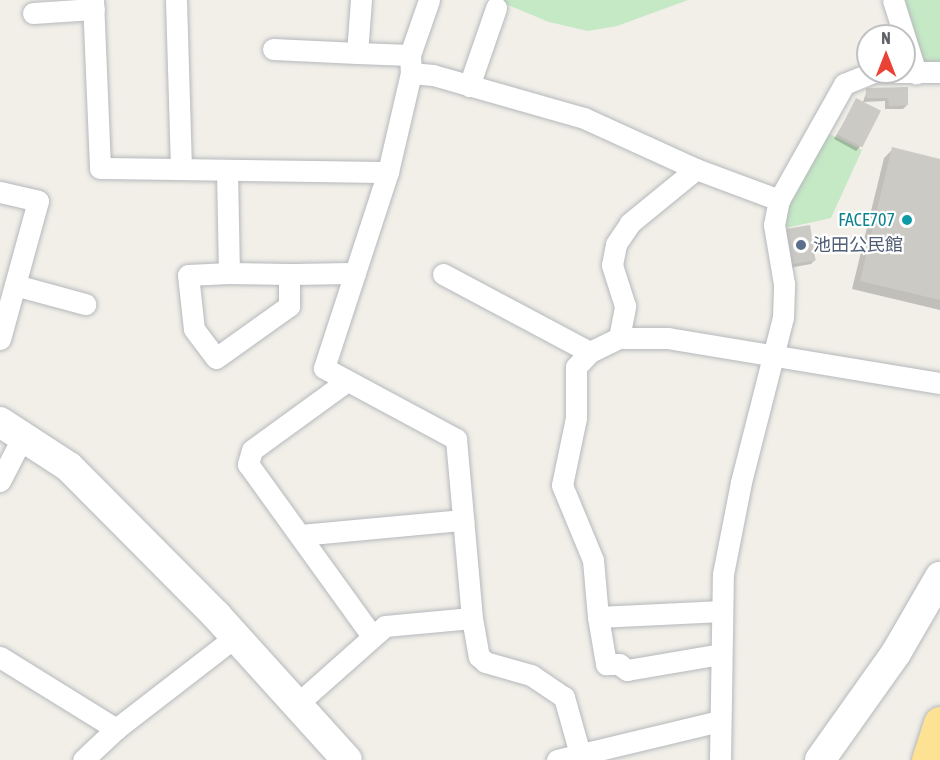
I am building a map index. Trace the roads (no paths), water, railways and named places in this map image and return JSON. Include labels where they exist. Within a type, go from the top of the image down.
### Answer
[{"type":"highway","points":[[928,760],[940,723]]},
{"type":"street","points":[[176,0],[181,169]]},
{"type":"street","points":[[357,53],[361,0]]},
{"type":"street","points":[[429,0],[411,64],[388,172],[324,368],[456,439],[472,618],[479,656],[485,662],[531,675],[564,697],[580,754]]},
{"type":"street","points":[[893,0],[901,24]]},
{"type":"street","points":[[33,13],[93,5],[100,168],[388,172]]},
{"type":"street","points":[[469,86],[496,8]]},
{"type":"street","points":[[273,49],[357,53],[411,64],[469,86],[584,118],[696,169],[779,200]]},
{"type":"street","points":[[916,73],[940,72]]},
{"type":"street","points":[[720,760],[723,574],[741,482],[783,317],[784,284],[774,225],[779,200],[844,84],[856,79]]},
{"type":"street","points":[[619,338],[625,306],[612,265],[616,244],[630,223],[696,169]]},
{"type":"street","points":[[227,170],[229,273]]},
{"type":"street","points":[[0,192],[38,201],[0,339]]},
{"type":"street","points":[[289,274],[289,306],[216,358],[194,329],[188,275],[355,273]]},
{"type":"street","points":[[443,274],[590,352]]},
{"type":"street","points":[[15,285],[85,304]]},
{"type":"street","points":[[721,654],[627,670],[619,664],[606,664],[598,617],[593,560],[562,485],[576,418],[576,367],[590,352],[619,338],[668,338],[774,353],[940,383]]},
{"type":"street","points":[[347,381],[252,450],[248,464],[373,637]]},
{"type":"street","points":[[0,481],[11,429],[69,467],[235,637],[295,706],[347,760]]},
{"type":"street","points":[[300,535],[463,520]]},
{"type":"street","points":[[820,760],[896,653],[940,577]]},
{"type":"street","points":[[598,617],[722,611]]},
{"type":"street","points":[[295,706],[385,626],[472,618]]},
{"type":"street","points":[[83,760],[116,729],[235,637]]},
{"type":"street","points":[[0,657],[116,729]]},
{"type":"street","points":[[557,760],[719,721]]},
{"type":"place","name":"FACE707","points":[[907,220]]},
{"type":"place","name":"池田公民館","points":[[801,245]]}]
